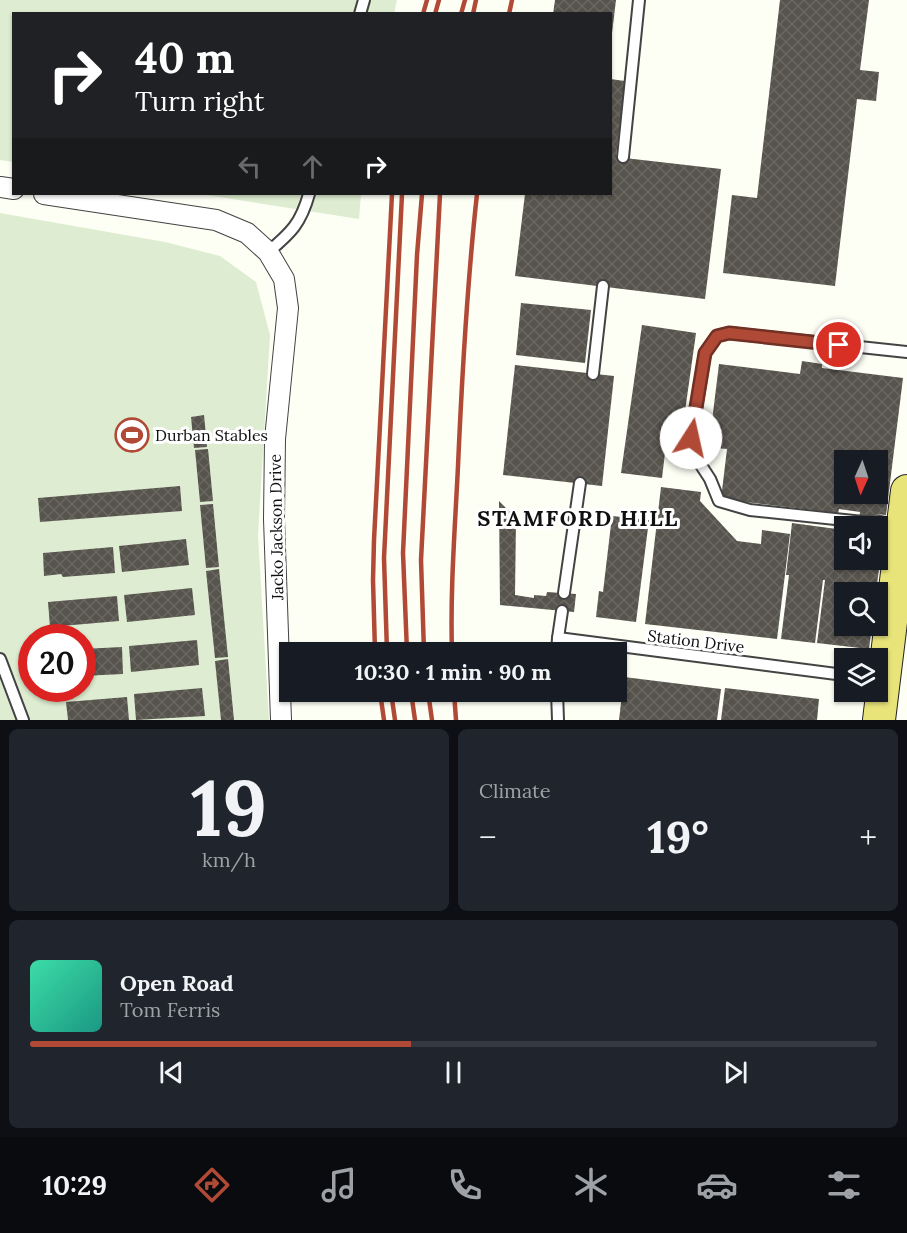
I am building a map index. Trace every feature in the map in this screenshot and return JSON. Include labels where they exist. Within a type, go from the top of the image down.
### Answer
[{"type":"main road","points":[[886,648],[907,490]]},
{"type":"main road","points":[[879,720],[880,702]]},
{"type":"street","name":"Jacko Jackson Drive","points":[[51,195],[216,220],[247,233],[268,252],[284,279],[288,309],[275,439],[274,519],[281,720]]},
{"type":"lane","points":[[623,158],[639,0]]},
{"type":"lane","points":[[268,252],[298,223],[309,195]]},
{"type":"lane","points":[[593,374],[603,286]]},
{"type":"lane","points":[[903,526],[750,510],[724,504],[719,501],[710,479],[695,456],[691,438],[705,353],[717,336],[729,333],[907,352]]},
{"type":"lane","points":[[564,593],[580,483]]},
{"type":"lane","points":[[558,642],[562,612]]},
{"type":"lane","name":"Station Drive","points":[[558,638],[834,674]]},
{"type":"lane","points":[[0,659],[23,720]]},
{"type":"lane","points":[[557,702],[558,720]]},
{"type":"green space","points":[[0,0],[397,0],[394,12],[12,12],[12,162],[0,160]]},
{"type":"green space","points":[[207,195],[361,195],[359,219]]},
{"type":"green space","name":"Durban Stables","points":[[0,213],[165,242],[220,256],[256,282],[270,335],[258,535],[269,720],[0,720]]},
{"type":"building","points":[[555,0],[616,0],[612,33],[612,12],[553,12]]},
{"type":"building","points":[[780,0],[869,0],[860,70],[879,72],[876,101],[857,99],[835,286],[723,273],[732,195],[757,198]]},
{"type":"building","points":[[612,79],[625,81],[616,157],[721,169],[705,299],[515,276],[525,195],[612,195]]},
{"type":"building","points":[[521,303],[591,310],[585,363],[516,355]]},
{"type":"building","points":[[642,325],[696,333],[679,454],[665,453],[662,478],[621,473]]},
{"type":"building","points":[[802,361],[822,364],[822,368],[903,378],[888,499],[888,450],[834,450],[834,504],[887,504],[886,515],[876,514],[886,516],[859,516],[860,512],[839,509],[838,513],[721,499],[727,449],[703,447],[706,420],[712,421],[719,364],[800,374]]},
{"type":"building","points":[[515,365],[614,376],[602,486],[503,475]]},
{"type":"building","points":[[204,415],[207,447],[194,448],[191,417]]},
{"type":"building","points":[[208,449],[213,501],[200,502],[195,450]]},
{"type":"building","points":[[180,486],[182,511],[40,522],[38,498]]},
{"type":"building","points":[[661,487],[701,492],[700,501],[737,541],[761,544],[762,530],[790,534],[777,639],[645,624]]},
{"type":"building","points":[[499,501],[516,518],[515,595],[534,598],[534,595],[546,596],[547,592],[576,594],[574,612],[500,605]]},
{"type":"building","points":[[213,504],[219,567],[206,568],[200,505]]},
{"type":"building","points":[[612,516],[649,520],[636,622],[596,617],[599,591],[603,592]]},
{"type":"building","points":[[792,523],[834,529],[834,570],[879,570],[877,582],[834,582],[834,636],[871,636],[869,648],[817,643],[825,580],[823,580],[815,643],[781,639],[789,575],[786,575]]},
{"type":"building","points":[[186,539],[189,565],[122,572],[119,546]]},
{"type":"building","points":[[113,547],[115,573],[63,577],[61,574],[44,576],[43,553]]},
{"type":"building","points":[[219,569],[228,657],[215,658],[206,571]]},
{"type":"building","points":[[192,588],[195,615],[127,622],[124,595]]},
{"type":"building","points":[[117,596],[119,621],[50,624],[48,602]]},
{"type":"building","points":[[197,640],[199,665],[131,672],[129,646]]},
{"type":"building","points":[[122,647],[123,674],[96,675],[96,648]]},
{"type":"building","points":[[228,659],[234,720],[221,720],[215,661]]},
{"type":"building","points":[[627,677],[721,689],[717,720],[619,720],[621,702],[627,702]]},
{"type":"building","points":[[202,688],[205,716],[136,720],[134,694]]},
{"type":"building","points":[[725,688],[819,699],[817,720],[721,720]]},
{"type":"building","points":[[127,697],[129,720],[68,720],[66,702],[96,702],[96,700]]},
{"type":"railway","points":[[424,12],[427,0]]},
{"type":"railway","points":[[436,12],[439,0]]},
{"type":"railway","points":[[462,12],[465,0]]},
{"type":"railway","points":[[473,12],[476,0]]},
{"type":"railway","points":[[509,12],[512,0]]},
{"type":"railway","points":[[375,642],[374,540],[392,195]]},
{"type":"railway","points":[[387,642],[384,558],[402,195]]},
{"type":"railway","points":[[407,642],[403,553],[422,195]]},
{"type":"railway","points":[[424,642],[421,560],[440,195]]},
{"type":"railway","points":[[452,642],[452,583],[461,398],[477,195]]},
{"type":"railway","points":[[381,702],[384,720]]},
{"type":"railway","points":[[392,702],[395,720]]},
{"type":"railway","points":[[412,702],[415,720]]},
{"type":"railway","points":[[429,702],[432,720]]},
{"type":"railway","points":[[455,702],[456,720]]},
{"type":"place","name":"Durban Stables","points":[[132,435]]},
{"type":"district","name":"STAMFORD HILL","points":[[578,518]]},
{"type":"route","points":[[691,438],[705,353],[717,336],[729,333],[839,345]]}]
